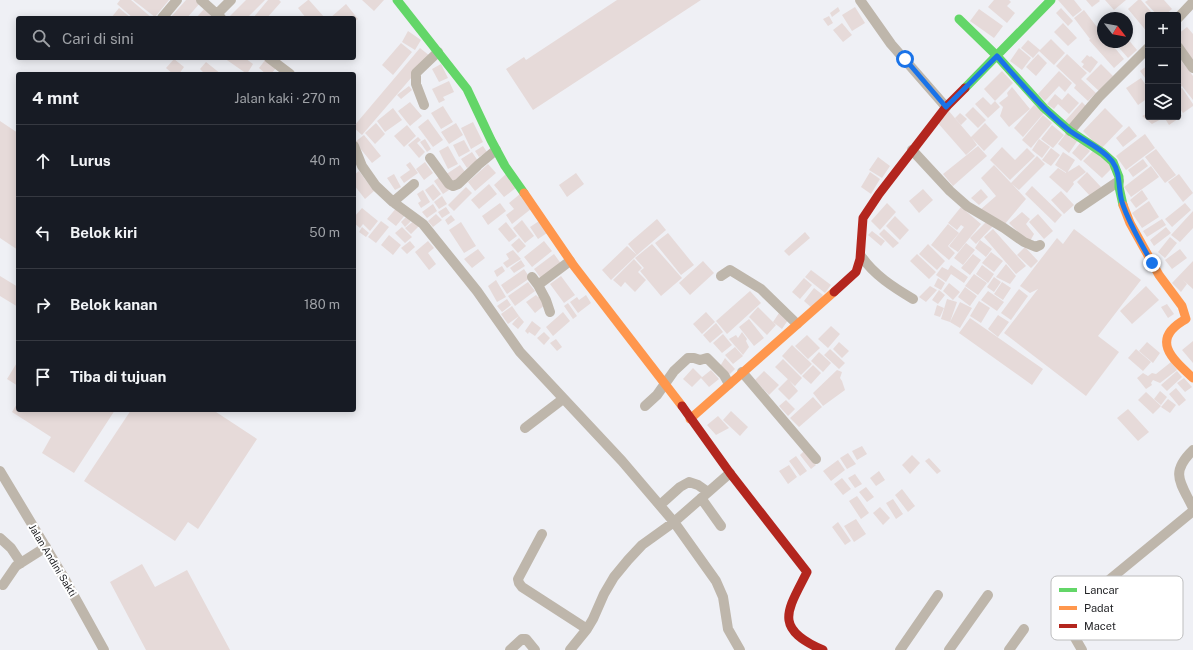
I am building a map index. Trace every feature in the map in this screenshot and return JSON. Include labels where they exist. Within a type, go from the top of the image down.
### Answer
[{"type":"street","points":[[164,16],[176,0]]},
{"type":"street","points":[[201,0],[219,16],[231,0]]},
{"type":"street","points":[[397,0],[467,89],[496,150],[517,184],[570,261],[665,383],[730,473],[781,536],[807,572],[793,600],[788,616],[791,626],[802,639],[823,650]]},
{"type":"street","points":[[860,0],[891,44],[946,107]]},
{"type":"street","points":[[690,419],[856,272],[861,256],[863,218],[879,194],[946,107],[1051,0]]},
{"type":"street","points":[[1181,15],[1193,2]]},
{"type":"street","points":[[959,19],[997,56],[1044,108],[1070,131],[1113,162],[1119,177],[1122,202],[1130,223],[1159,275],[1189,317],[1180,322],[1168,335],[1166,347],[1193,378]]},
{"type":"street","points":[[1179,48],[1193,68]]},
{"type":"street","points":[[1070,131],[1100,97],[1145,51]]},
{"type":"street","points":[[424,105],[416,84],[416,73],[438,52]]},
{"type":"street","points":[[272,60],[287,72]]},
{"type":"street","points":[[430,158],[449,184],[453,186],[458,184],[496,150]]},
{"type":"street","points":[[912,150],[950,191],[967,206],[1024,242],[1036,247],[1040,245]]},
{"type":"street","points":[[356,151],[362,166],[376,186],[427,228],[477,291],[520,352],[622,461],[674,522],[716,581],[723,597],[728,629],[740,650]]},
{"type":"street","points":[[1079,208],[1119,181]]},
{"type":"street","points":[[394,202],[414,184]]},
{"type":"street","points":[[861,256],[884,280],[913,299]]},
{"type":"street","points":[[550,312],[546,300],[535,281],[570,261]]},
{"type":"street","points":[[721,276],[730,270],[742,276],[761,289],[797,324]]},
{"type":"street","points":[[646,406],[657,395],[674,371],[688,358],[700,360],[707,358],[724,375],[729,384]]},
{"type":"street","points":[[742,372],[816,459]]},
{"type":"street","points":[[525,428],[563,398]]},
{"type":"street","points":[[1193,450],[1185,458],[1179,471],[1181,484],[1193,508]]},
{"type":"street","points":[[570,650],[593,620],[604,594],[614,577],[642,545],[674,522],[730,473]]},
{"type":"street","name":"Jalan Andini Sakti","points":[[1,474],[46,547],[104,650]]},
{"type":"street","points":[[660,505],[680,487],[689,482],[698,485],[705,495],[721,526]]},
{"type":"street","points":[[1115,576],[1193,511]]},
{"type":"street","points":[[542,534],[518,579],[519,583],[522,587],[587,629]]},
{"type":"street","points":[[0,538],[11,548],[21,563]]},
{"type":"street","points":[[2,585],[16,566],[46,547]]},
{"type":"street","points":[[900,650],[938,595]]},
{"type":"street","points":[[948,650],[988,595]]},
{"type":"street","points":[[1009,650],[1024,629]]},
{"type":"street","points":[[510,650],[522,639],[526,639],[535,650]]},
{"type":"street","points":[[1076,640],[1082,650]]},
{"type":"building","points":[[120,0],[131,0],[150,16],[131,16],[117,4]]},
{"type":"building","points":[[133,0],[169,0],[156,16],[154,16]]},
{"type":"building","points":[[186,0],[197,0],[200,3],[189,16],[172,16]]},
{"type":"building","points":[[246,0],[265,0],[249,16],[230,16]]},
{"type":"building","points":[[268,0],[279,0],[281,2],[269,16],[255,16]]},
{"type":"building","points":[[309,0],[323,16],[304,16],[298,8]]},
{"type":"building","points":[[362,0],[384,0],[374,11]]},
{"type":"building","points":[[617,0],[701,0],[533,110],[506,69],[524,57],[526,60]]},
{"type":"building","points":[[994,0],[1009,0],[1011,2],[1007,6],[1015,13],[1007,23],[988,7]]},
{"type":"building","points":[[1058,0],[1074,0],[1082,10],[1073,17]]},
{"type":"building","points":[[1086,0],[1099,0],[1100,1],[1092,7]]},
{"type":"building","points":[[1105,0],[1126,0],[1114,10]]},
{"type":"building","points":[[1138,0],[1141,0],[1151,12],[1145,12],[1145,29],[1133,15],[1133,12],[1130,12],[1128,9]]},
{"type":"building","points":[[1148,0],[1164,0],[1172,9],[1168,12],[1154,12],[1145,2]]},
{"type":"building","points":[[346,4],[356,16],[332,16]]},
{"type":"building","points":[[838,7],[840,11],[832,17],[830,13]]},
{"type":"building","points":[[855,7],[865,23],[852,31],[842,15]]},
{"type":"building","points":[[119,8],[129,16],[113,16]]},
{"type":"building","points":[[1061,8],[1073,21],[1068,26],[1056,13]]},
{"type":"building","points":[[204,9],[212,16],[198,16]]},
{"type":"building","points":[[979,9],[1003,26],[994,38],[970,21]]},
{"type":"building","points":[[1084,10],[1097,27],[1097,33],[1090,39],[1074,18]]},
{"type":"building","points":[[829,16],[833,23],[828,26],[823,19]]},
{"type":"building","points":[[842,23],[852,35],[843,42],[833,30]]},
{"type":"building","points":[[1063,23],[1077,38],[1068,46],[1054,32]]},
{"type":"building","points":[[1187,27],[1193,34],[1193,63],[1181,47],[1181,32]]},
{"type":"building","points":[[408,31],[421,40],[415,50],[402,42]]},
{"type":"building","points":[[1097,33],[1097,48],[1115,48],[1124,59],[1114,68],[1089,40]]},
{"type":"building","points":[[1051,39],[1065,53],[1054,65],[1039,51]]},
{"type":"building","points":[[1028,40],[1040,50],[1033,58],[1021,48]]},
{"type":"building","points":[[401,43],[412,52],[393,75],[382,65]]},
{"type":"building","points":[[1133,45],[1137,50],[1128,58],[1119,48],[1133,48]]},
{"type":"building","points":[[420,48],[430,56],[362,135],[356,130],[356,124]]},
{"type":"building","points":[[1019,48],[1031,58],[1022,70],[1010,61]]},
{"type":"building","points":[[1038,54],[1047,63],[1036,76],[1026,67]]},
{"type":"building","points":[[1067,54],[1087,73],[1081,79],[1096,93],[1088,101],[1074,88],[1076,85],[1056,66]]},
{"type":"building","points":[[1087,55],[1090,57],[1091,56],[1098,62],[1090,73],[1082,67],[1084,64],[1081,62]]},
{"type":"building","points":[[173,60],[184,67],[180,72],[171,72],[166,68]]},
{"type":"building","points":[[227,60],[248,60],[253,64],[248,72],[244,72]]},
{"type":"building","points":[[265,60],[277,67],[273,72],[264,72],[259,68]]},
{"type":"building","points":[[1181,60],[1193,76],[1193,100],[1182,86],[1181,87]]},
{"type":"building","points":[[206,62],[218,72],[203,72],[200,69]]},
{"type":"building","points":[[441,64],[448,78],[439,82],[432,69]]},
{"type":"building","points":[[1101,64],[1113,76],[1099,91],[1086,79]]},
{"type":"building","points":[[1145,67],[1145,78],[1140,71]]},
{"type":"building","points":[[1002,71],[1013,83],[995,101],[984,89]]},
{"type":"building","points":[[1059,71],[1072,83],[1065,92],[1059,86],[1045,101],[1038,94]]},
{"type":"building","points":[[1141,78],[1145,84],[1145,100],[1138,105],[1126,88]]},
{"type":"building","points":[[449,81],[454,92],[443,97],[445,100],[439,103],[432,89]]},
{"type":"building","points":[[409,86],[412,90],[401,99],[397,95]]},
{"type":"building","points":[[1012,87],[1030,109],[1009,127],[1000,116],[1003,107],[999,103],[1008,96],[1007,93]]},
{"type":"building","points":[[1181,88],[1193,104],[1193,106],[1183,113],[1181,110]]},
{"type":"building","points":[[1068,93],[1079,103],[1069,114],[1058,104],[1054,109],[1047,104],[1055,94],[1062,100]]},
{"type":"building","points":[[983,97],[991,105],[995,101],[1000,107],[988,118],[975,104]]},
{"type":"building","points":[[410,102],[422,116],[410,126],[398,111]]},
{"type":"building","points":[[1082,102],[1088,108],[1071,126],[1065,121]]},
{"type":"building","points":[[1034,105],[1044,113],[1023,137],[1014,128]]},
{"type":"building","points":[[443,106],[453,122],[441,129],[431,113]]},
{"type":"building","points":[[973,107],[986,120],[978,128],[965,115]]},
{"type":"building","points":[[393,108],[402,120],[385,132],[377,121]]},
{"type":"building","points":[[1105,108],[1123,126],[1101,149],[1083,131]]},
{"type":"building","points":[[948,110],[971,137],[985,123],[998,137],[984,151],[972,138],[977,145],[966,155],[937,122]]},
{"type":"building","points":[[960,113],[967,119],[961,125],[955,118]]},
{"type":"building","points":[[1043,115],[1052,123],[1031,148],[1022,140]]},
{"type":"building","points":[[428,119],[443,140],[433,147],[418,127]]},
{"type":"building","points":[[1147,120],[1159,120],[1152,124]]},
{"type":"building","points":[[1166,120],[1176,120],[1169,125]]},
{"type":"building","points":[[0,121],[16,132],[16,249],[0,238]]},
{"type":"building","points":[[473,122],[483,142],[471,149],[461,128]]},
{"type":"building","points":[[376,123],[385,134],[375,144],[365,133]]},
{"type":"building","points":[[456,123],[463,135],[449,144],[441,132]]},
{"type":"building","points":[[407,125],[416,136],[404,147],[394,136]]},
{"type":"building","points":[[1052,125],[1064,135],[1053,148],[1041,139]]},
{"type":"building","points":[[1129,126],[1137,136],[1123,147],[1116,138]]},
{"type":"building","points":[[1067,132],[1078,140],[1069,153],[1058,144]]},
{"type":"building","points":[[1145,134],[1155,148],[1126,170],[1116,156]]},
{"type":"building","points":[[364,135],[381,156],[372,163],[356,141]]},
{"type":"building","points":[[418,137],[421,140],[417,143],[425,152],[419,158],[408,145]]},
{"type":"building","points":[[425,139],[431,149],[427,152],[420,142]]},
{"type":"building","points":[[1039,139],[1050,147],[1042,158],[1032,150]]},
{"type":"building","points":[[464,140],[470,151],[459,157],[453,145]]},
{"type":"building","points":[[1081,142],[1090,151],[1081,161],[1072,153]]},
{"type":"building","points":[[448,146],[458,164],[448,169],[439,151]]},
{"type":"building","points":[[483,146],[487,152],[479,157],[475,151]]},
{"type":"building","points":[[978,146],[987,156],[953,186],[943,174]]},
{"type":"building","points":[[1002,147],[1015,160],[1027,148],[1035,156],[1010,180],[990,160]]},
{"type":"building","points":[[1051,148],[1060,155],[1051,166],[1042,160]]},
{"type":"building","points":[[1095,149],[1113,167],[1102,178],[1083,161]]},
{"type":"building","points":[[1156,149],[1176,175],[1165,183],[1145,157]]},
{"type":"building","points":[[472,152],[478,161],[467,168],[461,159]]},
{"type":"building","points":[[1063,152],[1075,160],[1067,173],[1055,165]]},
{"type":"building","points":[[1037,156],[1045,164],[1019,190],[1012,184],[1026,199],[1004,225],[980,210],[996,196],[981,178],[994,165],[1011,183]]},
{"type":"building","points":[[878,157],[890,166],[882,178],[869,170]]},
{"type":"building","points":[[1143,159],[1148,166],[1133,177],[1128,170]]},
{"type":"building","points":[[410,162],[418,173],[404,183],[400,177],[410,170],[406,165]]},
{"type":"building","points":[[425,162],[433,173],[424,180],[416,169]]},
{"type":"building","points":[[488,164],[496,173],[475,191],[468,182]]},
{"type":"building","points":[[460,165],[466,173],[452,184],[445,175]]},
{"type":"building","points":[[1079,165],[1086,172],[1073,182],[1074,184],[1067,193],[1049,177],[1058,168],[1066,173]]},
{"type":"building","points":[[1151,166],[1159,177],[1131,197],[1124,187]]},
{"type":"building","points":[[359,171],[374,191],[365,199],[356,188],[356,173]]},
{"type":"building","points":[[870,172],[880,179],[871,194],[861,187]]},
{"type":"building","points":[[1087,172],[1101,187],[1091,197],[1077,182]]},
{"type":"building","points":[[576,173],[584,184],[567,197],[559,185]]},
{"type":"building","points":[[394,174],[401,187],[395,190],[387,178]]},
{"type":"building","points":[[506,174],[517,187],[504,197],[494,185]]},
{"type":"building","points":[[1179,174],[1193,193],[1183,202],[1168,182]]},
{"type":"building","points":[[441,176],[449,190],[443,194],[434,181]]},
{"type":"building","points":[[433,184],[441,194],[433,201],[425,190]]},
{"type":"building","points":[[489,184],[497,194],[479,209],[471,200]]},
{"type":"building","points":[[1032,186],[1062,215],[1055,223],[1025,194]]},
{"type":"building","points":[[466,187],[472,193],[454,211],[448,205]]},
{"type":"building","points":[[923,189],[933,200],[919,213],[909,201]]},
{"type":"building","points":[[981,189],[988,197],[979,205],[971,198]]},
{"type":"building","points":[[423,190],[430,202],[421,208],[418,203],[421,201],[417,194]]},
{"type":"building","points":[[1142,190],[1148,199],[1136,208],[1130,200]]},
{"type":"building","points":[[1061,191],[1074,205],[1064,214],[1051,200]]},
{"type":"building","points":[[520,194],[531,209],[512,224],[506,215],[514,209],[509,203]]},
{"type":"building","points":[[442,196],[447,204],[439,209],[434,202]]},
{"type":"building","points":[[1149,201],[1159,217],[1142,228],[1132,213]]},
{"type":"building","points":[[500,203],[506,211],[488,225],[482,216]]},
{"type":"building","points":[[887,203],[896,212],[880,230],[871,221]]},
{"type":"building","points":[[1185,203],[1191,210],[1172,227],[1165,219]]},
{"type":"building","points":[[433,204],[437,211],[427,218],[422,212]]},
{"type":"building","points":[[398,206],[406,214],[396,226],[387,219]]},
{"type":"building","points":[[446,207],[450,213],[442,218],[438,212]]},
{"type":"building","points":[[961,207],[981,224],[958,252],[949,246],[964,227],[961,225],[957,230],[948,223]]},
{"type":"building","points":[[362,208],[378,221],[370,231],[363,224],[360,228],[356,225],[356,215]]},
{"type":"building","points":[[1193,211],[1193,228],[1180,242],[1171,235]]},
{"type":"building","points":[[1022,212],[1030,219],[1026,224],[1034,234],[1029,243],[1009,223]]},
{"type":"building","points":[[409,214],[414,218],[405,227],[401,222]]},
{"type":"building","points":[[436,214],[442,220],[433,227],[428,221]]},
{"type":"building","points":[[1038,214],[1053,231],[1044,239],[1029,222]]},
{"type":"building","points":[[451,215],[455,220],[448,225],[445,220]]},
{"type":"building","points":[[895,216],[909,230],[900,240],[886,226]]},
{"type":"building","points":[[416,219],[421,224],[411,234],[405,228]]},
{"type":"building","points":[[657,219],[666,230],[637,255],[628,244]]},
{"type":"building","points":[[1162,219],[1166,225],[1147,237],[1143,231]]},
{"type":"building","points":[[522,220],[534,236],[525,243],[513,228]]},
{"type":"building","points":[[381,221],[389,227],[376,243],[368,237]]},
{"type":"building","points":[[539,221],[547,233],[538,239],[530,227]]},
{"type":"building","points":[[987,221],[993,226],[976,244],[970,238]]},
{"type":"building","points":[[461,222],[476,246],[464,253],[449,230]]},
{"type":"building","points":[[506,222],[517,236],[509,242],[498,229]]},
{"type":"building","points":[[948,224],[959,233],[948,246],[955,253],[949,260],[931,245]]},
{"type":"building","points":[[362,227],[369,233],[366,237],[359,232]]},
{"type":"building","points":[[402,227],[412,237],[405,243],[395,233]]},
{"type":"building","points":[[1166,227],[1171,233],[1154,246],[1150,240]]},
{"type":"building","points":[[884,229],[899,243],[893,248],[879,234]]},
{"type":"building","points":[[993,229],[1026,266],[1016,274],[984,237]]},
{"type":"building","points":[[1074,229],[1141,280],[1098,336],[1119,352],[1086,396],[1004,333],[1038,289],[1030,293],[1020,286],[1057,238],[1063,244]]},
{"type":"building","points":[[872,231],[885,241],[881,246],[868,235]]},
{"type":"building","points":[[805,232],[810,238],[789,256],[784,251]]},
{"type":"building","points":[[668,233],[694,265],[681,275],[655,243]]},
{"type":"building","points":[[389,235],[401,245],[393,255],[381,245]]},
{"type":"building","points":[[1170,237],[1177,243],[1165,258],[1158,252]]},
{"type":"building","points":[[519,238],[526,246],[518,253],[511,245]]},
{"type":"building","points":[[980,240],[992,249],[986,257],[975,248]]},
{"type":"building","points":[[410,241],[415,247],[407,254],[401,248]]},
{"type":"building","points":[[428,241],[434,248],[428,253],[436,264],[429,270],[415,252]]},
{"type":"building","points":[[544,241],[552,251],[532,267],[524,257]]},
{"type":"building","points":[[966,243],[975,250],[963,265],[954,258]]},
{"type":"building","points":[[652,244],[682,278],[661,296],[640,271],[644,268],[635,258]]},
{"type":"building","points":[[928,244],[945,261],[937,270],[919,254]]},
{"type":"building","points":[[627,246],[637,255],[611,280],[602,270]]},
{"type":"building","points":[[1025,247],[1038,261],[1031,268],[1017,255]]},
{"type":"building","points":[[478,249],[485,258],[472,268],[464,259]]},
{"type":"building","points":[[1180,249],[1187,258],[1172,269],[1165,260]]},
{"type":"building","points":[[513,250],[521,259],[507,268],[503,263],[509,259],[506,254]]},
{"type":"building","points":[[991,252],[1003,261],[994,272],[982,263]]},
{"type":"building","points":[[554,254],[562,265],[542,280],[534,269]]},
{"type":"building","points":[[917,254],[936,272],[929,279],[910,261]]},
{"type":"building","points":[[973,254],[981,260],[970,275],[961,268]]},
{"type":"building","points":[[634,259],[642,268],[638,272],[646,280],[635,292],[625,282],[621,287],[613,280]]},
{"type":"building","points":[[521,260],[525,266],[514,273],[510,268]]},
{"type":"building","points":[[703,261],[714,273],[690,295],[679,283]]},
{"type":"building","points":[[1193,261],[1193,289],[1183,280],[1187,284],[1181,292],[1172,283]]},
{"type":"building","points":[[1006,264],[1016,276],[1010,284],[996,277]]},
{"type":"building","points":[[951,265],[968,277],[964,283],[951,274],[946,282],[936,275],[942,267],[948,270]]},
{"type":"building","points":[[982,265],[994,274],[988,283],[976,274]]},
{"type":"building","points":[[502,266],[505,271],[497,277],[494,271]]},
{"type":"building","points":[[524,269],[530,278],[507,294],[501,285]]},
{"type":"building","points":[[811,270],[831,285],[825,293],[805,277]]},
{"type":"building","points":[[974,274],[987,283],[978,295],[965,286]]},
{"type":"building","points":[[0,276],[16,286],[16,306],[0,296]]},
{"type":"building","points":[[561,276],[575,295],[564,303],[550,284]]},
{"type":"building","points":[[994,277],[1001,282],[994,292],[987,287]]},
{"type":"building","points":[[804,278],[812,285],[800,299],[792,292]]},
{"type":"building","points":[[938,278],[945,283],[941,290],[934,286]]},
{"type":"building","points":[[496,280],[506,297],[497,302],[488,286]]},
{"type":"building","points":[[528,282],[535,291],[515,306],[508,296]]},
{"type":"building","points":[[1002,282],[1011,288],[1003,300],[994,294]]},
{"type":"building","points":[[949,283],[960,292],[953,300],[943,291]]},
{"type":"building","points":[[930,286],[937,290],[926,302],[919,297]]},
{"type":"building","points":[[1146,286],[1159,300],[1132,324],[1120,311]]},
{"type":"building","points":[[965,287],[977,296],[970,306],[958,297]]},
{"type":"building","points":[[814,288],[823,295],[813,309],[804,301]]},
{"type":"building","points":[[1019,289],[1028,296],[1011,320],[1001,313]]},
{"type":"building","points":[[939,290],[945,295],[938,304],[932,300]]},
{"type":"building","points":[[750,291],[761,303],[727,334],[716,321]]},
{"type":"building","points":[[988,291],[1004,302],[997,311],[981,300]]},
{"type":"building","points":[[536,295],[538,297],[540,296],[546,304],[535,313],[526,302]]},
{"type":"building","points":[[586,295],[591,303],[578,313],[570,302],[577,297],[579,300]]},
{"type":"building","points":[[507,299],[511,305],[502,312],[497,306]]},
{"type":"building","points":[[947,299],[957,302],[950,322],[941,319]]},
{"type":"building","points":[[979,301],[990,308],[981,323],[970,316]]},
{"type":"building","points":[[960,302],[972,308],[960,328],[950,322]]},
{"type":"building","points":[[568,303],[577,316],[573,319],[564,306]]},
{"type":"building","points":[[1167,304],[1174,314],[1168,318],[1161,307]]},
{"type":"building","points":[[937,305],[944,308],[940,317],[934,315]]},
{"type":"building","points":[[512,306],[519,316],[508,324],[501,314]]},
{"type":"building","points":[[758,307],[776,325],[767,335],[749,317]]},
{"type":"building","points":[[563,312],[570,321],[553,336],[546,327]]},
{"type":"building","points":[[706,312],[715,322],[702,334],[693,324]]},
{"type":"building","points":[[779,313],[788,320],[782,329],[773,322]]},
{"type":"building","points":[[998,315],[1009,322],[998,337],[988,329]]},
{"type":"building","points":[[519,316],[524,322],[518,329],[512,324]]},
{"type":"building","points":[[970,318],[1043,369],[1032,385],[959,333]]},
{"type":"building","points":[[749,319],[764,338],[754,346],[739,327]]},
{"type":"building","points":[[532,321],[541,328],[535,336],[529,332],[528,334],[525,331]]},
{"type":"building","points":[[716,323],[723,332],[710,343],[703,335]]},
{"type":"building","points":[[831,326],[840,334],[828,348],[818,339]]},
{"type":"building","points":[[544,332],[550,338],[544,345],[537,338]]},
{"type":"building","points":[[742,332],[747,339],[746,341],[749,347],[743,355],[729,339],[736,335],[738,338]]},
{"type":"building","points":[[723,334],[732,345],[722,353],[713,343]]},
{"type":"building","points":[[807,335],[820,348],[808,359],[795,346]]},
{"type":"building","points":[[556,339],[562,347],[557,351],[550,343]]},
{"type":"building","points":[[1193,341],[1193,363],[1182,350]]},
{"type":"building","points":[[839,342],[849,351],[842,358],[833,349]]},
{"type":"building","points":[[1147,342],[1160,353],[1153,363],[1139,351]]},
{"type":"building","points":[[792,345],[812,364],[801,375],[782,356]]},
{"type":"building","points":[[735,347],[743,356],[733,364],[725,355]]},
{"type":"building","points":[[830,349],[845,363],[839,369],[824,355]]},
{"type":"building","points":[[1136,349],[1151,362],[1143,371],[1128,358]]},
{"type":"building","points":[[819,352],[831,363],[823,372],[811,361]]},
{"type":"building","points":[[725,358],[735,369],[727,377],[719,368]]},
{"type":"building","points":[[783,359],[802,378],[795,386],[775,367]]},
{"type":"building","points":[[1171,362],[1177,370],[1160,383],[1153,380],[1151,383],[1152,385],[1146,389],[1137,378],[1143,373],[1148,376],[1152,373],[1156,374]]},
{"type":"building","points":[[16,364],[16,385],[7,379]]},
{"type":"building","points":[[813,365],[821,373],[811,384],[802,376]]},
{"type":"building","points":[[693,368],[702,377],[692,387],[683,379]]},
{"type":"building","points":[[711,370],[719,379],[709,387],[701,378]]},
{"type":"building","points":[[837,370],[842,372],[840,378],[845,390],[823,406],[813,393]]},
{"type":"building","points":[[764,371],[779,385],[769,395],[755,380]]},
{"type":"building","points":[[1177,371],[1182,377],[1167,391],[1161,385]]},
{"type":"building","points":[[1184,378],[1192,387],[1185,392],[1177,383]]},
{"type":"building","points":[[788,379],[798,391],[789,400],[778,389]]},
{"type":"building","points":[[1176,388],[1186,400],[1179,406],[1169,394]]},
{"type":"building","points":[[1160,391],[1167,397],[1161,405],[1154,399]]},
{"type":"building","points":[[1146,392],[1161,406],[1153,414],[1138,400]]},
{"type":"building","points":[[813,397],[822,407],[799,427],[790,418]]},
{"type":"building","points":[[1168,399],[1176,405],[1170,413],[1161,407]]},
{"type":"building","points":[[786,400],[795,409],[788,416],[779,406]]},
{"type":"building","points":[[16,405],[16,412],[114,412],[74,473],[42,453],[51,437],[12,412]]},
{"type":"building","points":[[1128,409],[1149,432],[1138,441],[1117,418]]},
{"type":"building","points":[[731,411],[748,427],[740,436],[723,420]]},
{"type":"building","points":[[130,412],[216,412],[257,439],[198,529],[188,522],[175,541],[84,481]]},
{"type":"building","points":[[718,416],[729,428],[716,435],[707,425]]},
{"type":"building","points":[[862,446],[867,454],[857,460],[852,451]]},
{"type":"building","points":[[804,451],[816,465],[811,469],[800,455]]},
{"type":"building","points":[[848,453],[856,464],[847,469],[840,458]]},
{"type":"building","points":[[912,455],[920,463],[910,474],[902,465]]},
{"type":"building","points":[[796,456],[807,471],[800,476],[789,461]]},
{"type":"building","points":[[929,458],[941,471],[937,474],[925,461]]},
{"type":"building","points":[[838,460],[845,470],[831,481],[823,471]]},
{"type":"building","points":[[789,465],[797,477],[788,484],[779,471]]},
{"type":"building","points":[[879,471],[885,480],[876,486],[870,478]]},
{"type":"building","points":[[855,474],[862,484],[855,488],[848,478]]},
{"type":"building","points":[[842,478],[851,489],[843,495],[834,484]]},
{"type":"building","points":[[866,487],[874,497],[867,502],[859,492]]},
{"type":"building","points":[[902,489],[915,506],[908,512],[895,495]]},
{"type":"building","points":[[857,496],[869,513],[861,519],[849,501]]},
{"type":"building","points":[[893,499],[903,514],[896,519],[886,503]]},
{"type":"building","points":[[880,507],[890,518],[883,525],[873,513]]},
{"type":"building","points":[[856,519],[866,534],[854,542],[844,526]]},
{"type":"building","points":[[838,522],[851,541],[845,545],[832,527]]},
{"type":"building","points":[[142,564],[155,587],[187,570],[230,650],[146,650],[110,582]]},
{"type":"traffic: fast","points":[[397,0],[467,89],[505,166],[524,193]]},
{"type":"traffic: fast","points":[[965,88],[1051,0]]},
{"type":"traffic: fast","points":[[959,19],[997,56],[1044,108],[1070,131],[1103,153],[1113,162],[1119,177],[1119,187],[1123,205]]},
{"type":"traffic: slow","points":[[524,193],[574,266],[682,406]]},
{"type":"traffic: slow","points":[[1123,205],[1130,223],[1159,275],[1182,306],[1186,319],[1175,326],[1169,334],[1167,341],[1168,348],[1172,356],[1193,378]]},
{"type":"traffic: slow","points":[[690,419],[834,292]]},
{"type":"traffic: jam","points":[[834,292],[856,272],[860,259],[863,218],[879,194],[946,107],[965,88]]},
{"type":"traffic: jam","points":[[682,406],[730,473],[807,572],[794,597],[790,608],[789,617],[791,626],[796,634],[807,642],[823,650]]},
{"type":"route","points":[[905,59],[946,107],[997,56],[1044,108],[1070,131],[1104,153],[1113,162],[1119,177],[1122,202],[1130,223],[1152,263]]}]
